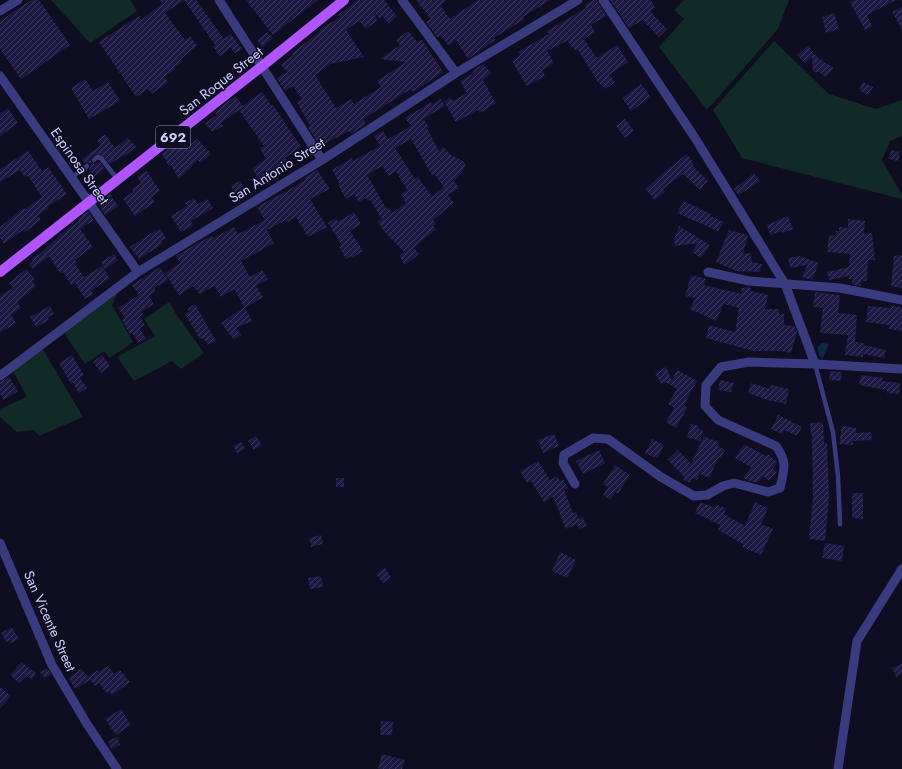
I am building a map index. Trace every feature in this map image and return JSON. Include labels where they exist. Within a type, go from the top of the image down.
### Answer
[{"type":"main road","name":"San Roque Street","points":[[0,272],[344,0]]},
{"type":"street","points":[[0,12],[18,0]]},
{"type":"street","points":[[219,0],[322,160]]},
{"type":"street","points":[[402,0],[456,73]]},
{"type":"street","name":"San Antonio Street","points":[[0,376],[138,272],[322,160],[456,73],[578,0]]},
{"type":"street","points":[[603,0],[694,138],[785,284],[815,364]]},
{"type":"street","name":"Espinosa Street","points":[[0,76],[138,272]]},
{"type":"street","points":[[708,272],[749,281],[840,288],[902,300]]},
{"type":"street","points":[[575,484],[563,463],[564,455],[593,438],[608,439],[661,477],[694,496],[707,496],[723,486],[734,483],[768,492],[780,488],[784,466],[782,455],[776,446],[718,420],[705,406],[706,385],[722,367],[750,362],[902,369]]},
{"type":"street","name":"San Vicente Street","points":[[0,543],[52,665],[87,724],[117,769]]},
{"type":"street","points":[[838,769],[857,641],[902,568]]},
{"type":"lane","points":[[94,160],[101,158],[118,180]]},
{"type":"lane","points":[[71,178],[87,166]]},
{"type":"lane","points":[[815,364],[832,432],[838,476],[840,524]]},
{"type":"green space","points":[[51,0],[130,0],[137,11],[90,43]]},
{"type":"green space","points":[[684,0],[789,0],[778,29],[707,110],[659,47],[684,19],[674,10]]},
{"type":"green space","points":[[774,41],[829,94],[876,109],[902,100],[902,136],[890,141],[882,160],[902,195],[902,199],[742,158],[713,110]]},
{"type":"green space","points":[[119,289],[112,305],[133,342],[110,358],[104,351],[85,364],[62,330]]},
{"type":"green space","points":[[169,302],[204,353],[181,369],[172,361],[134,381],[117,357],[155,336],[144,319]]},
{"type":"green space","points":[[42,348],[83,417],[39,436],[34,430],[17,432],[0,417],[0,409],[27,397],[12,369]]},
{"type":"water","points":[[822,343],[829,344],[822,360],[818,352],[818,346]]},
{"type":"building","points":[[31,0],[39,0],[70,45],[21,79],[0,49],[0,21]]},
{"type":"building","points":[[160,0],[184,0],[165,13],[185,40],[190,36],[197,46],[181,59],[182,62],[174,68],[175,69],[164,77],[168,82],[152,94],[148,89],[136,97],[99,42],[139,16],[141,20],[162,4]]},
{"type":"building","points":[[184,0],[196,0],[224,39],[231,34],[242,49],[235,53],[231,48],[220,56],[213,47],[215,45]]},
{"type":"building","points":[[246,0],[318,0],[273,35]]},
{"type":"building","points":[[358,0],[384,0],[397,16],[389,24],[383,16],[380,19],[375,13],[377,21],[366,29],[359,21],[346,30],[364,57],[330,64],[315,75],[336,108],[351,99],[354,104],[381,87],[377,81],[406,62],[380,59],[400,45],[396,40],[408,31],[418,43],[422,40],[443,72],[413,92],[411,89],[363,119],[366,124],[351,134],[349,131],[320,146],[308,127],[310,126],[297,102],[302,99],[293,86],[285,91],[277,78],[287,72],[281,65],[293,55],[292,53],[320,32],[319,30],[340,17],[338,15]]},
{"type":"building","points":[[416,0],[447,0],[440,5],[450,19],[478,0],[550,0],[523,17],[524,19],[494,38],[495,40],[468,59],[456,40],[449,46],[441,36],[437,37],[426,22],[431,19]]},
{"type":"building","points":[[593,0],[597,0],[606,16],[591,25],[595,32],[584,39],[597,58],[617,45],[628,62],[609,75],[615,82],[606,89],[598,82],[578,50],[576,51],[567,41],[547,51],[554,63],[542,70],[545,76],[527,86],[512,61],[520,55],[518,52],[549,34],[547,31],[586,8],[585,5]]},
{"type":"building","points":[[610,0],[651,0],[655,8],[650,11],[667,29],[659,37],[643,20],[629,28]]},
{"type":"building","points":[[855,0],[896,0],[867,15],[872,26],[865,30],[850,2]]},
{"type":"building","points":[[902,7],[902,30],[892,12]]},
{"type":"building","points":[[834,13],[839,29],[826,33],[822,17]]},
{"type":"building","points":[[267,32],[273,38],[263,47],[257,40]]},
{"type":"building","points":[[808,46],[819,59],[834,68],[826,77],[819,72],[813,72],[812,57],[805,63],[797,55]]},
{"type":"building","points":[[483,64],[491,73],[483,80],[496,103],[480,113],[478,110],[456,122],[444,102],[450,97],[453,101],[467,93],[460,81],[474,73],[472,72]]},
{"type":"building","points":[[85,79],[93,91],[108,82],[120,101],[89,119],[71,88]]},
{"type":"building","points":[[863,82],[873,87],[868,95],[859,90]]},
{"type":"building","points":[[641,84],[651,97],[631,111],[622,98]]},
{"type":"building","points":[[262,92],[272,106],[273,105],[301,147],[285,158],[290,166],[283,171],[282,169],[261,183],[252,169],[266,159],[260,148],[264,146],[239,110],[221,123],[223,126],[212,132],[205,123],[217,115],[215,112],[235,96],[243,106]]},
{"type":"building","points":[[441,99],[445,106],[423,119],[429,127],[427,128],[439,151],[443,147],[451,155],[466,163],[462,173],[454,181],[459,188],[448,195],[454,203],[433,220],[436,223],[433,226],[436,229],[414,248],[419,254],[405,265],[399,256],[404,252],[384,231],[378,222],[382,219],[370,200],[368,201],[366,198],[359,202],[354,194],[346,199],[332,170],[352,158],[353,161],[380,146],[374,136],[383,131],[388,139],[411,126],[405,118],[431,102],[432,104]],"holes":[[[411,139],[432,175],[434,174],[444,187],[432,197],[418,177],[415,179],[395,148]],[[382,166],[389,176],[396,171],[407,190],[401,194],[406,203],[392,213],[388,207],[386,208],[367,175]]]},
{"type":"building","points":[[8,108],[18,123],[0,136],[0,114]]},
{"type":"building","points":[[625,119],[634,131],[625,138],[616,126]]},
{"type":"building","points":[[105,134],[115,148],[128,138],[136,147],[125,156],[124,155],[110,164],[102,155],[95,154],[91,159],[91,162],[95,164],[99,161],[104,168],[95,176],[89,169],[91,166],[90,163],[85,163],[82,159],[101,145],[97,140]]},
{"type":"building","points":[[184,139],[189,146],[197,139],[211,154],[200,163],[198,160],[179,179],[171,165],[169,166],[162,154]]},
{"type":"building","points":[[891,150],[900,152],[898,161],[889,159]]},
{"type":"building","points":[[28,151],[42,171],[48,167],[67,194],[49,206],[38,216],[41,220],[35,223],[36,224],[25,232],[23,230],[4,244],[0,238],[0,227],[24,208],[25,209],[42,197],[28,176],[25,177],[20,170],[0,182],[0,169]]},
{"type":"building","points":[[687,154],[694,164],[692,165],[708,181],[700,190],[683,174],[663,189],[665,192],[655,200],[645,189]]},
{"type":"building","points":[[317,170],[330,189],[310,199],[327,227],[308,237],[296,217],[288,222],[286,220],[267,230],[274,243],[241,261],[250,277],[262,270],[268,279],[256,286],[263,297],[245,308],[252,321],[236,328],[241,335],[234,340],[221,323],[244,307],[234,289],[221,297],[214,286],[200,294],[193,286],[179,295],[165,273],[180,263],[176,256],[196,244],[212,236],[213,238],[234,227],[238,234],[265,220],[257,207],[294,187],[305,180],[304,178]]},
{"type":"building","points":[[147,171],[160,191],[151,197],[155,202],[135,216],[123,199],[133,192],[132,189],[141,183],[137,177]]},
{"type":"building","points":[[754,173],[760,181],[739,195],[734,189]]},
{"type":"building","points":[[240,181],[247,195],[238,199],[231,186]]},
{"type":"building","points":[[110,194],[118,206],[105,215],[98,203]]},
{"type":"building","points":[[194,198],[198,204],[207,199],[213,208],[191,221],[193,225],[181,232],[171,216],[187,206],[185,203]]},
{"type":"building","points":[[684,201],[724,222],[718,231],[677,213]]},
{"type":"building","points":[[88,211],[94,220],[80,229],[93,247],[75,260],[77,263],[75,264],[84,277],[102,266],[110,278],[91,291],[94,294],[85,299],[75,283],[71,285],[63,272],[61,274],[49,256],[33,269],[29,265],[33,261],[31,259],[38,253],[39,255],[61,234],[79,221],[78,219]]},
{"type":"building","points":[[354,212],[361,224],[350,231],[363,251],[352,258],[351,256],[346,259],[339,247],[342,245],[328,223],[336,218],[338,222]]},
{"type":"building","points":[[788,216],[793,229],[770,235],[767,225]]},
{"type":"building","points":[[848,219],[865,221],[864,234],[872,233],[875,260],[868,260],[867,281],[861,281],[861,286],[852,284],[852,279],[848,279],[849,276],[829,280],[827,272],[849,267],[850,254],[827,252],[829,235],[836,236],[836,231],[839,231],[839,227],[848,228]]},
{"type":"building","points":[[679,226],[710,245],[701,258],[692,252],[698,243],[675,246],[674,239]]},
{"type":"building","points":[[160,229],[166,238],[161,241],[162,244],[139,259],[130,247],[156,230],[157,231]]},
{"type":"building","points":[[729,230],[748,235],[743,254],[751,253],[752,262],[762,264],[760,272],[734,271],[716,262]]},
{"type":"building","points":[[114,254],[118,260],[105,269],[101,262]]},
{"type":"building","points":[[902,255],[902,288],[891,286],[894,256]]},
{"type":"building","points":[[800,256],[819,263],[812,280],[802,277],[807,265],[790,268],[788,258]]},
{"type":"building","points":[[160,267],[168,280],[154,288],[156,291],[149,296],[154,304],[141,312],[143,315],[140,317],[145,325],[140,328],[146,339],[138,343],[132,332],[130,334],[122,320],[125,318],[118,308],[139,295],[132,285]]},
{"type":"building","points":[[26,269],[35,279],[32,281],[36,286],[17,302],[21,308],[11,315],[16,323],[0,333],[0,296],[13,288],[9,283]]},
{"type":"building","points":[[691,275],[706,279],[704,285],[742,294],[741,288],[750,287],[751,291],[768,295],[765,309],[779,309],[779,314],[784,314],[784,325],[794,326],[797,332],[791,353],[781,351],[754,351],[706,338],[709,325],[735,332],[739,308],[724,304],[716,321],[690,309],[695,298],[685,296]]},
{"type":"building","points":[[815,292],[840,295],[838,313],[857,315],[855,342],[864,343],[864,345],[886,350],[884,358],[863,354],[863,357],[845,355],[848,335],[820,333],[823,308],[813,307]]},
{"type":"building","points":[[195,304],[216,341],[208,345],[203,338],[200,339],[185,314],[189,311],[187,309]]},
{"type":"building","points":[[50,306],[54,314],[48,317],[49,320],[36,327],[30,317]]},
{"type":"building","points":[[868,306],[891,308],[891,306],[902,307],[902,331],[889,329],[889,325],[866,322]]},
{"type":"building","points":[[72,355],[84,375],[80,378],[87,388],[79,393],[73,383],[71,384],[59,363]]},
{"type":"building","points":[[102,355],[110,366],[101,373],[93,362]]},
{"type":"building","points":[[666,367],[672,380],[677,370],[697,381],[684,405],[687,408],[676,428],[666,422],[674,408],[668,404],[677,389],[665,382],[661,384],[655,373]]},
{"type":"building","points":[[830,371],[842,372],[841,381],[829,380]]},
{"type":"building","points":[[861,375],[883,378],[882,381],[900,383],[899,394],[887,393],[887,390],[859,385]]},
{"type":"building","points":[[9,377],[18,391],[4,400],[0,394],[0,382]]},
{"type":"building","points":[[720,380],[734,383],[731,392],[718,390]]},
{"type":"building","points":[[751,383],[770,389],[771,385],[789,389],[786,404],[748,393]]},
{"type":"building","points":[[778,415],[802,427],[797,436],[784,430],[782,434],[771,429]]},
{"type":"building","points":[[823,422],[824,443],[827,443],[829,497],[825,541],[809,539],[813,499],[812,435],[810,423]]},
{"type":"building","points":[[691,424],[699,426],[698,429],[703,430],[700,441],[687,437]]},
{"type":"building","points":[[842,426],[856,428],[856,433],[871,432],[872,440],[853,441],[853,445],[839,444]]},
{"type":"building","points":[[554,434],[559,446],[543,453],[538,440]]},
{"type":"building","points":[[256,436],[262,445],[254,450],[248,441]]},
{"type":"building","points":[[704,436],[718,442],[718,446],[725,450],[721,458],[719,457],[709,478],[700,474],[697,480],[692,478],[690,483],[683,480],[684,477],[668,460],[678,450],[691,464]]},
{"type":"building","points":[[652,439],[664,445],[658,457],[645,453]]},
{"type":"building","points":[[241,442],[245,449],[237,453],[233,446]]},
{"type":"building","points":[[744,444],[766,456],[768,454],[777,462],[773,469],[777,472],[769,481],[763,476],[757,483],[743,478],[751,467],[735,458]]},
{"type":"building","points":[[599,450],[605,463],[583,474],[576,461]]},
{"type":"building","points":[[538,461],[550,480],[557,476],[560,481],[563,479],[568,488],[564,490],[573,513],[576,512],[579,519],[583,517],[587,526],[579,529],[577,524],[566,529],[553,497],[544,502],[531,481],[527,483],[520,472]]},
{"type":"building","points":[[615,465],[630,475],[618,494],[615,492],[610,500],[603,495],[608,487],[603,484]]},
{"type":"building","points":[[336,478],[344,478],[344,487],[336,487]]},
{"type":"building","points":[[852,493],[863,493],[863,519],[852,518]]},
{"type":"building","points":[[700,502],[715,508],[716,505],[726,508],[724,514],[745,526],[755,502],[768,508],[761,524],[773,529],[761,555],[742,547],[743,544],[718,530],[720,525],[695,513]]},
{"type":"building","points":[[321,535],[323,544],[311,547],[309,538]]},
{"type":"building","points":[[825,543],[844,546],[842,561],[822,558]]},
{"type":"building","points":[[560,552],[576,560],[567,578],[552,571]]},
{"type":"building","points":[[385,568],[391,577],[383,583],[376,574]]},
{"type":"building","points":[[321,576],[323,587],[310,589],[308,578]]},
{"type":"building","points":[[12,627],[19,639],[11,643],[9,641],[6,642],[1,633]]},
{"type":"building","points":[[22,662],[36,673],[32,679],[26,676],[19,683],[10,675]]},
{"type":"building","points":[[902,664],[902,674],[896,677],[892,668]]},
{"type":"building","points":[[108,666],[114,674],[120,670],[130,682],[112,695],[110,691],[107,693],[99,683],[95,686],[90,680],[75,689],[69,678],[81,669],[88,677],[97,670],[99,672]]},
{"type":"building","points":[[47,668],[51,674],[45,678],[40,672]]},
{"type":"building","points":[[0,687],[11,696],[0,708]]},
{"type":"building","points":[[121,709],[131,725],[116,735],[105,719]]},
{"type":"building","points":[[381,721],[393,722],[392,735],[380,735]]},
{"type":"building","points":[[117,737],[120,745],[111,749],[108,741]]},
{"type":"building","points":[[382,754],[405,760],[402,769],[378,769]]}]
